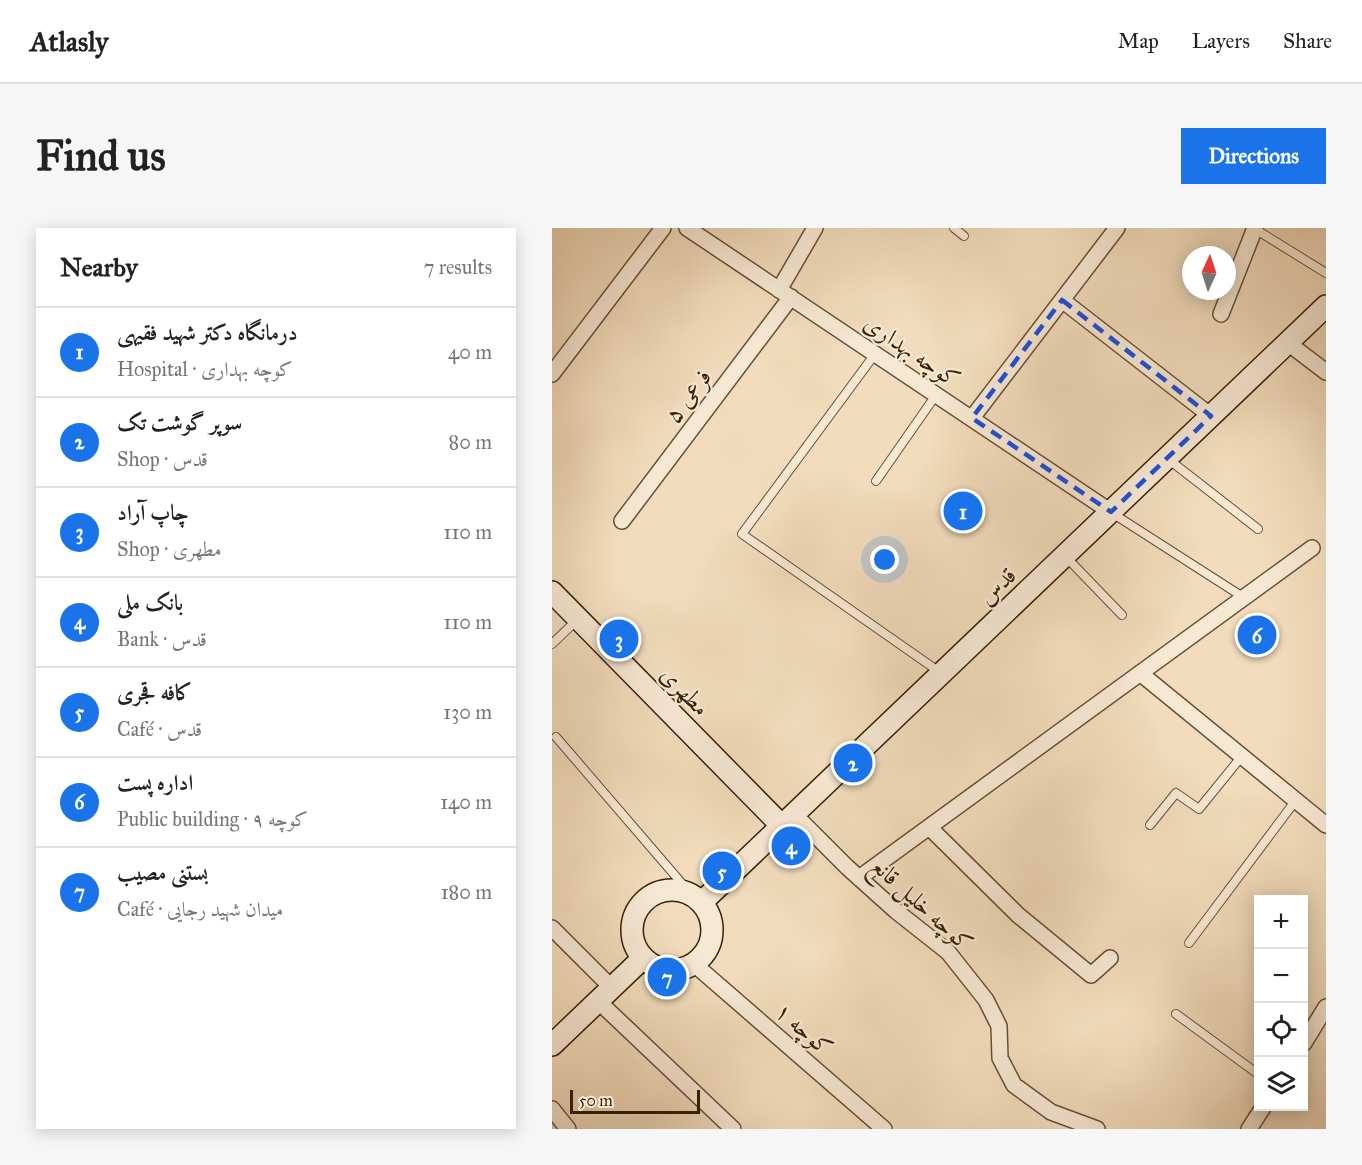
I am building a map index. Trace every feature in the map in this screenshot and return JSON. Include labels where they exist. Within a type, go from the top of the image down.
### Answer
[{"type":"street","points":[[552,374],[663,228]]},
{"type":"street","name":"کوچه بهداری","points":[[687,228],[1111,512]]},
{"type":"street","name":"فرعی ۵","points":[[622,521],[785,294],[815,228]]},
{"type":"street","points":[[972,418],[1117,228]]},
{"type":"street","points":[[1221,314],[1255,229]]},
{"type":"street","points":[[1062,300],[1211,417]]},
{"type":"street","name":"قدس","points":[[696,898],[788,820],[1326,306]]},
{"type":"street","points":[[1288,343],[1326,372]]},
{"type":"street","points":[[859,878],[1312,548]]},
{"type":"street","name":"مطهری","points":[[552,592],[788,820]]},
{"type":"street","points":[[1140,673],[1326,825]]},
{"type":"street","name":"کوچه خلیل قانع","points":[[788,820],[948,952],[986,1000],[999,1026],[1000,1058],[1014,1085],[1051,1112],[1097,1129]]},
{"type":"street","points":[[929,827],[1018,915],[1091,975],[1110,958]]},
{"type":"street","points":[[677,889],[696,898],[710,914],[713,928],[711,943],[705,955],[694,964],[682,969],[667,970],[654,966],[643,958],[634,946],[631,932],[633,917],[639,905],[650,896],[677,889]]},
{"type":"street","points":[[552,927],[604,994],[733,1129]]},
{"type":"street","points":[[552,1045],[643,958]]},
{"type":"street","name":"کوچه ۱","points":[[694,964],[884,1129]]},
{"type":"street","points":[[1308,1036],[1326,1007]]},
{"type":"street","points":[[552,1109],[568,1129]]},
{"type":"street","points":[[1250,1129],[1261,1111]]},
{"type":"lane","points":[[954,228],[964,236]]},
{"type":"lane","points":[[1255,229],[1326,273]]},
{"type":"lane","points":[[874,354],[742,534],[941,674]]},
{"type":"lane","points":[[876,481],[936,395]]},
{"type":"lane","points":[[1167,458],[1258,529]]},
{"type":"lane","points":[[1111,512],[1244,598]]},
{"type":"lane","points":[[1065,556],[1122,615]]},
{"type":"lane","points":[[552,644],[578,619]]},
{"type":"lane","points":[[556,737],[696,898]]},
{"type":"lane","points":[[1150,825],[1176,793],[1199,809],[1242,756]]},
{"type":"lane","points":[[1189,943],[1296,800]]},
{"type":"lane","points":[[1176,1014],[1254,1071]]},
{"type":"highlighted area","points":[[1062,300],[1211,416],[1111,512],[972,418]]},
{"type":"place","name":"درمانگاه دکتر شهید فقیهی","points":[[963,511]]},
{"type":"place","name":"اداره پست","points":[[1257,635]]},
{"type":"place","name":"چاپ آراد","points":[[619,639]]},
{"type":"place","name":"سوپر گوشت تک","points":[[853,763]]},
{"type":"place","name":"بانک ملی","points":[[791,846]]},
{"type":"place","name":"کافه قجری","points":[[722,871]]},
{"type":"place","name":"بستنی مصیب","points":[[667,977]]}]
